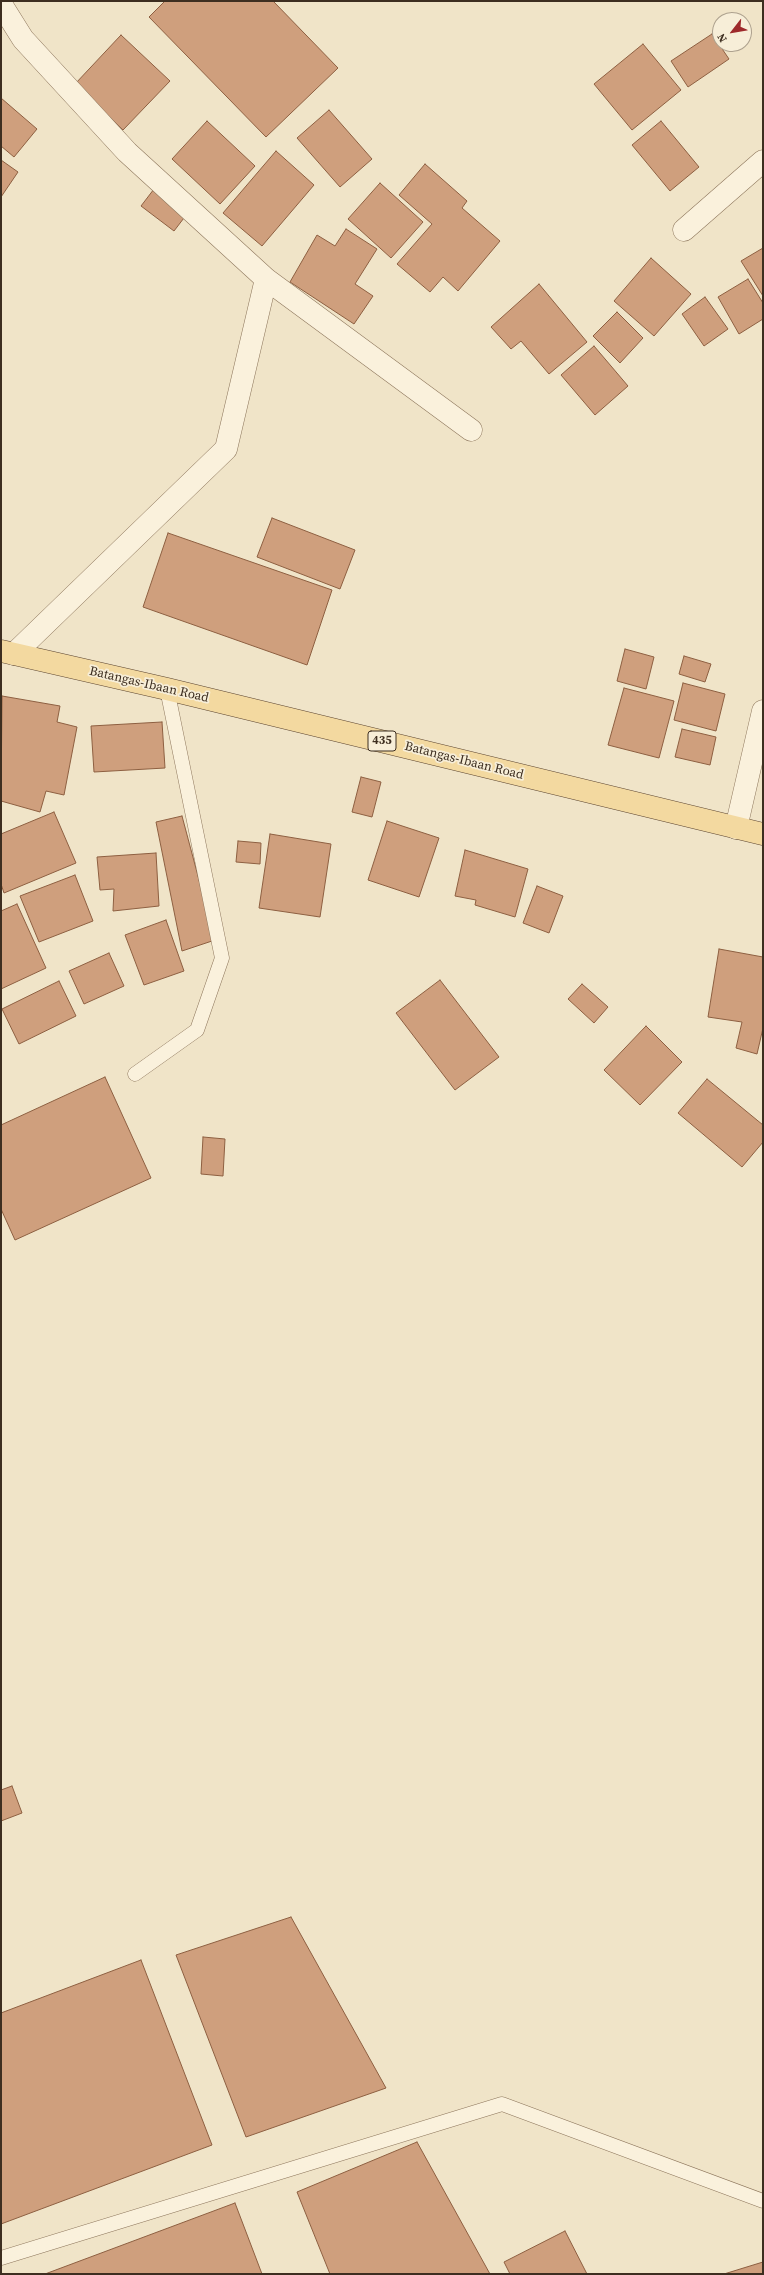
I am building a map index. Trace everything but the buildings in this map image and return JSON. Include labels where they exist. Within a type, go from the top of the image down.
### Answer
[{"type":"main road","name":"Batangas-Ibaan Road","points":[[7,653],[167,689],[763,834]]},
{"type":"street","points":[[1,4],[23,39],[127,152],[266,279],[471,430]]},
{"type":"street","points":[[684,230],[763,161]]},
{"type":"street","points":[[7,653],[226,449],[266,279]]},
{"type":"street","points":[[736,828],[763,711]]},
{"type":"lane","points":[[135,1074],[197,1030],[222,958],[167,689]]},
{"type":"lane","points":[[1,2258],[502,2104],[763,2202]]}]
